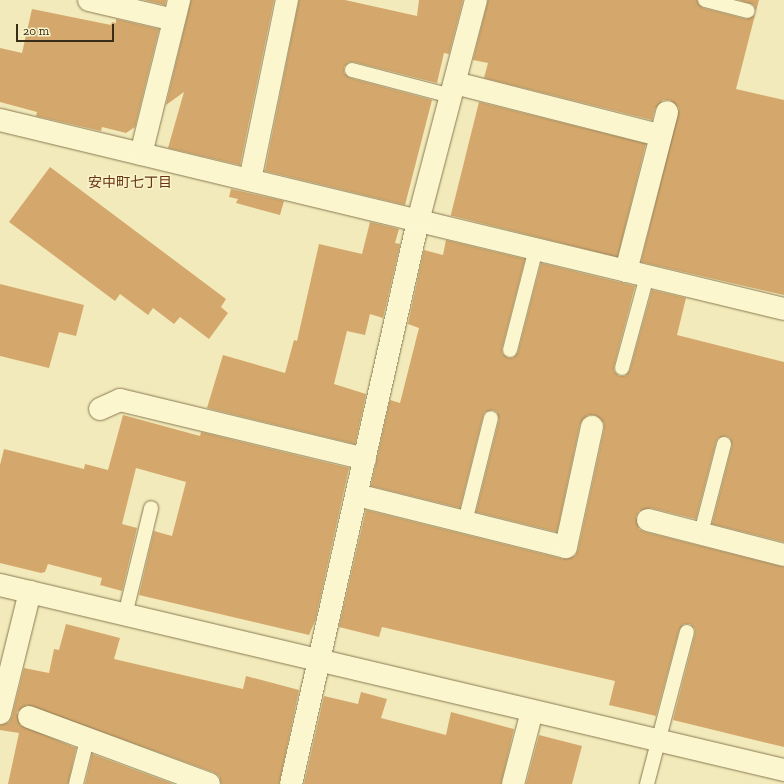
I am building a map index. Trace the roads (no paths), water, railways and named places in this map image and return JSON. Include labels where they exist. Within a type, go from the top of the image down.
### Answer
[{"type":"street","points":[[89,0],[176,10],[141,154]]},
{"type":"street","points":[[250,180],[287,0]]},
{"type":"street","points":[[291,784],[418,221],[476,0]]},
{"type":"street","points":[[453,90],[659,135]]},
{"type":"street","points":[[626,271],[666,112]]},
{"type":"street","points":[[0,120],[784,309]]},
{"type":"street","points":[[100,409],[120,400],[365,459]]},
{"type":"street","points":[[357,495],[566,547],[592,427]]},
{"type":"street","points":[[648,520],[784,555]]},
{"type":"street","points":[[0,585],[319,662],[784,770]]},
{"type":"street","points":[[0,713],[30,592]]},
{"type":"street","points":[[513,784],[532,711]]},
{"type":"street","points":[[29,718],[209,784]]},
{"type":"lane","points":[[705,0],[748,11]]},
{"type":"lane","points":[[352,70],[453,90]]},
{"type":"lane","points":[[510,350],[536,249]]},
{"type":"lane","points":[[622,368],[647,276]]},
{"type":"lane","points":[[465,522],[490,418]]},
{"type":"lane","points":[[701,533],[724,444]]},
{"type":"lane","points":[[125,615],[151,508]]},
{"type":"lane","points":[[647,784],[687,632]]},
{"type":"lane","points":[[76,784],[87,740]]},
{"type":"district","name":"安中町七丁目","points":[[130,183]]}]
